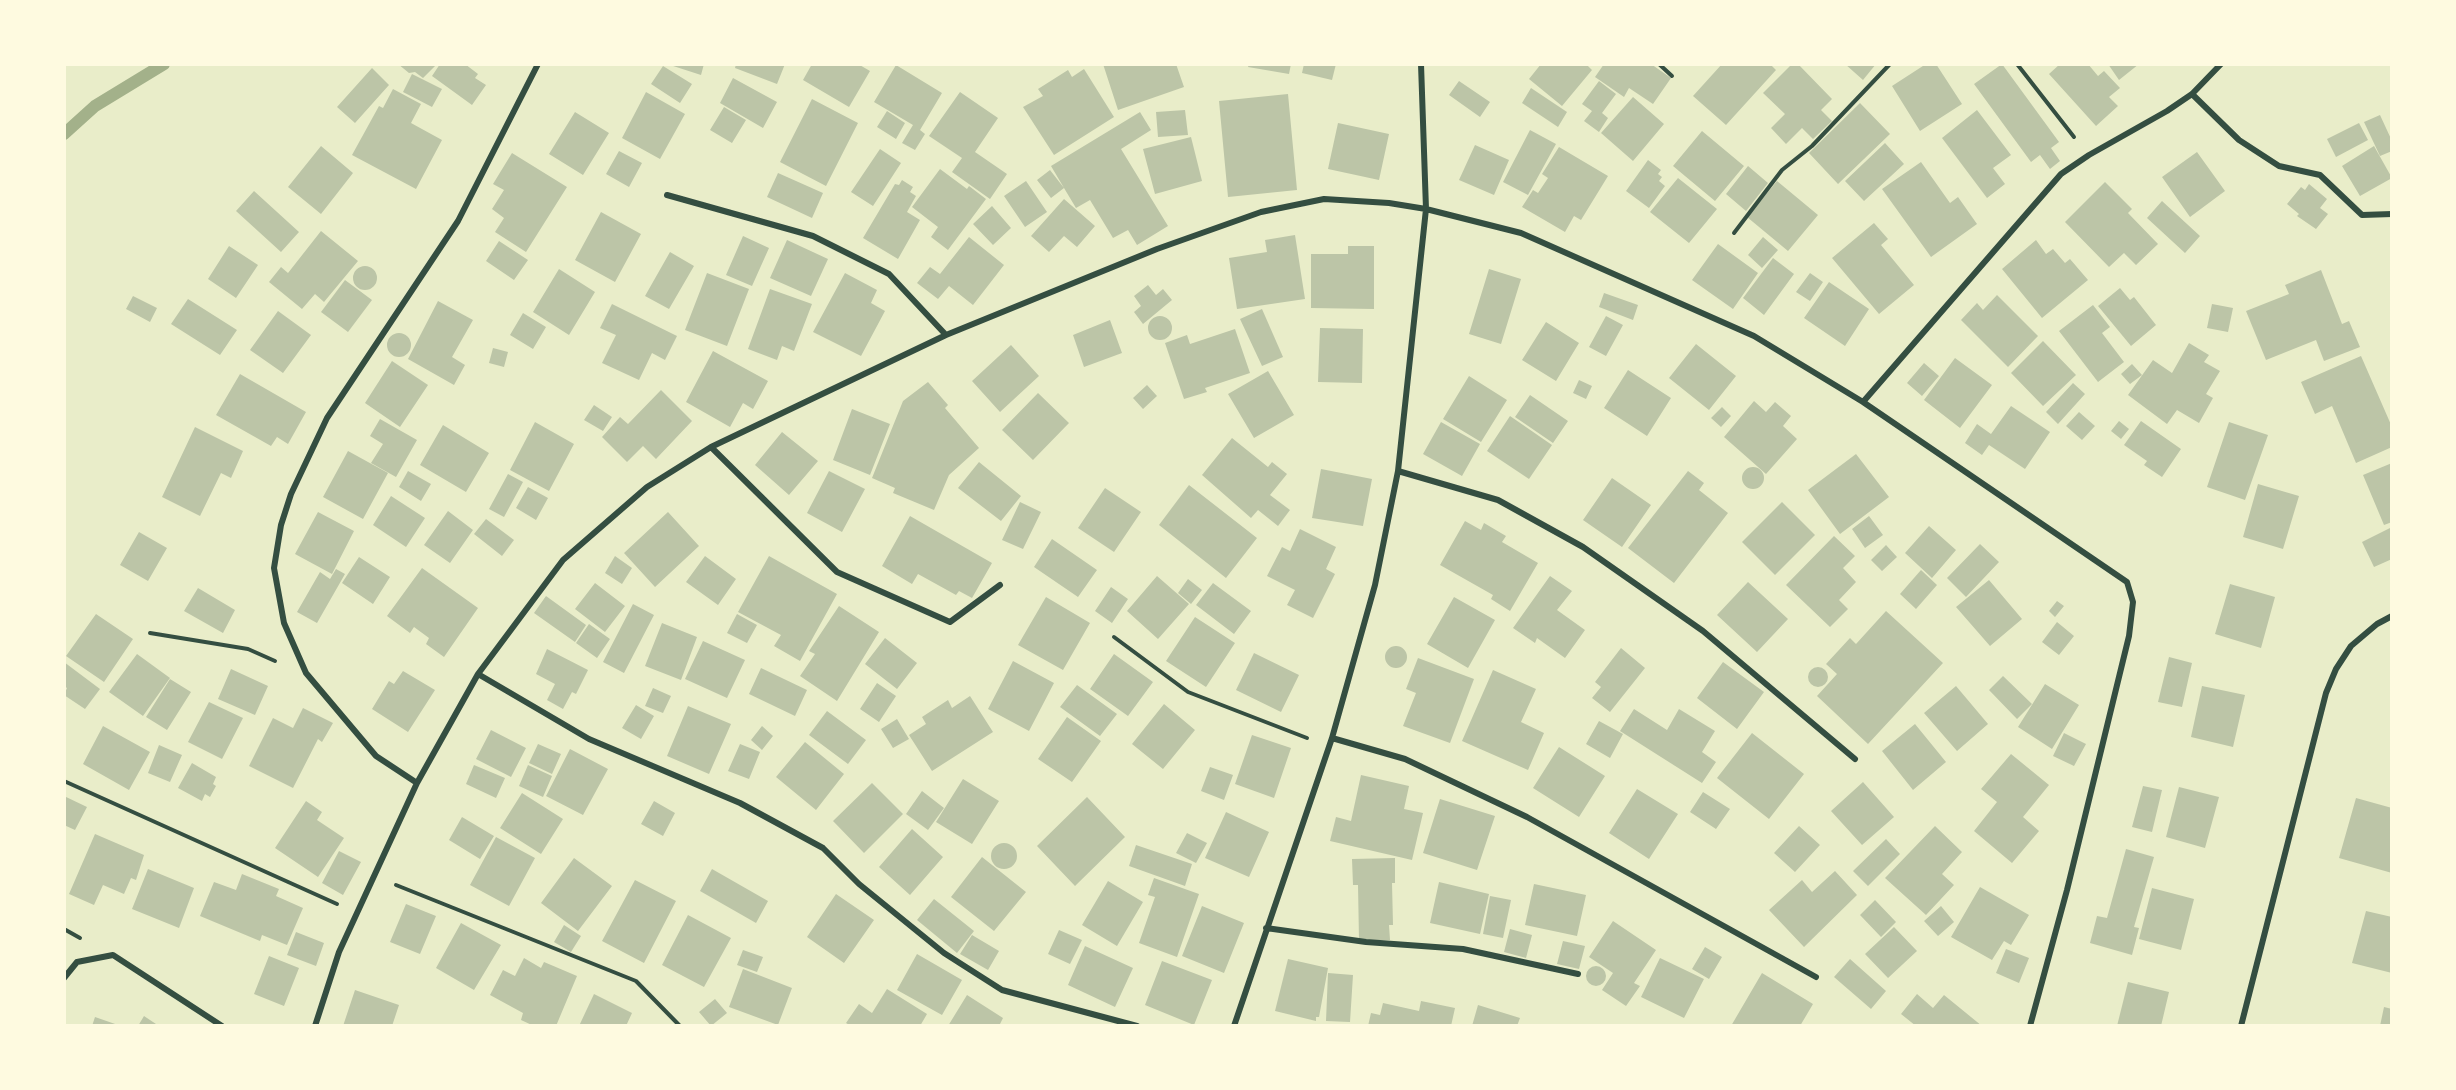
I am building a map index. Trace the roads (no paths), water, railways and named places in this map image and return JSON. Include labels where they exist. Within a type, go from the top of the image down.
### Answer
[{"type":"street","points":[[417,783],[376,756],[306,673],[284,622],[274,568],[281,525],[291,494],[327,418],[458,221],[538,64]]},
{"type":"street","points":[[1863,402],[2061,174],[2192,94],[2221,64]]},
{"type":"street","points":[[1234,1026],[1332,738],[1376,585],[1398,471],[1426,209],[1421,65]]},
{"type":"street","points":[[2192,94],[2239,140],[2279,166],[2320,175],[2362,216],[2391,213]]},
{"type":"street","points":[[667,195],[813,236],[889,274],[946,335]]},
{"type":"street","points":[[315,1026],[339,952],[417,783],[478,674],[563,560],[646,487],[711,447],[946,335],[1157,249],[1261,212],[1324,199],[1389,203],[1426,209],[1521,233],[1754,336],[1863,402],[2127,582],[2132,591],[2132,613],[2121,669],[2067,890],[2030,1026]]},
{"type":"street","points":[[711,447],[837,572],[950,622],[1000,585]]},
{"type":"street","points":[[1398,471],[1498,500],[1583,547],[1703,631],[1855,759]]},
{"type":"street","points":[[2241,1026],[2326,693],[2336,669],[2351,646],[2377,624],[2391,616]]},
{"type":"street","points":[[478,674],[589,739],[740,803],[823,848],[859,884],[944,953],[1002,990],[1137,1026]]},
{"type":"street","points":[[1332,738],[1405,759],[1527,817],[1816,977]]},
{"type":"street","points":[[1266,928],[1366,942],[1463,949],[1578,974]]},
{"type":"street","points":[[64,978],[77,962],[113,955],[222,1026]]},
{"type":"waterway","points":[[64,134],[95,106],[164,64]]}]
